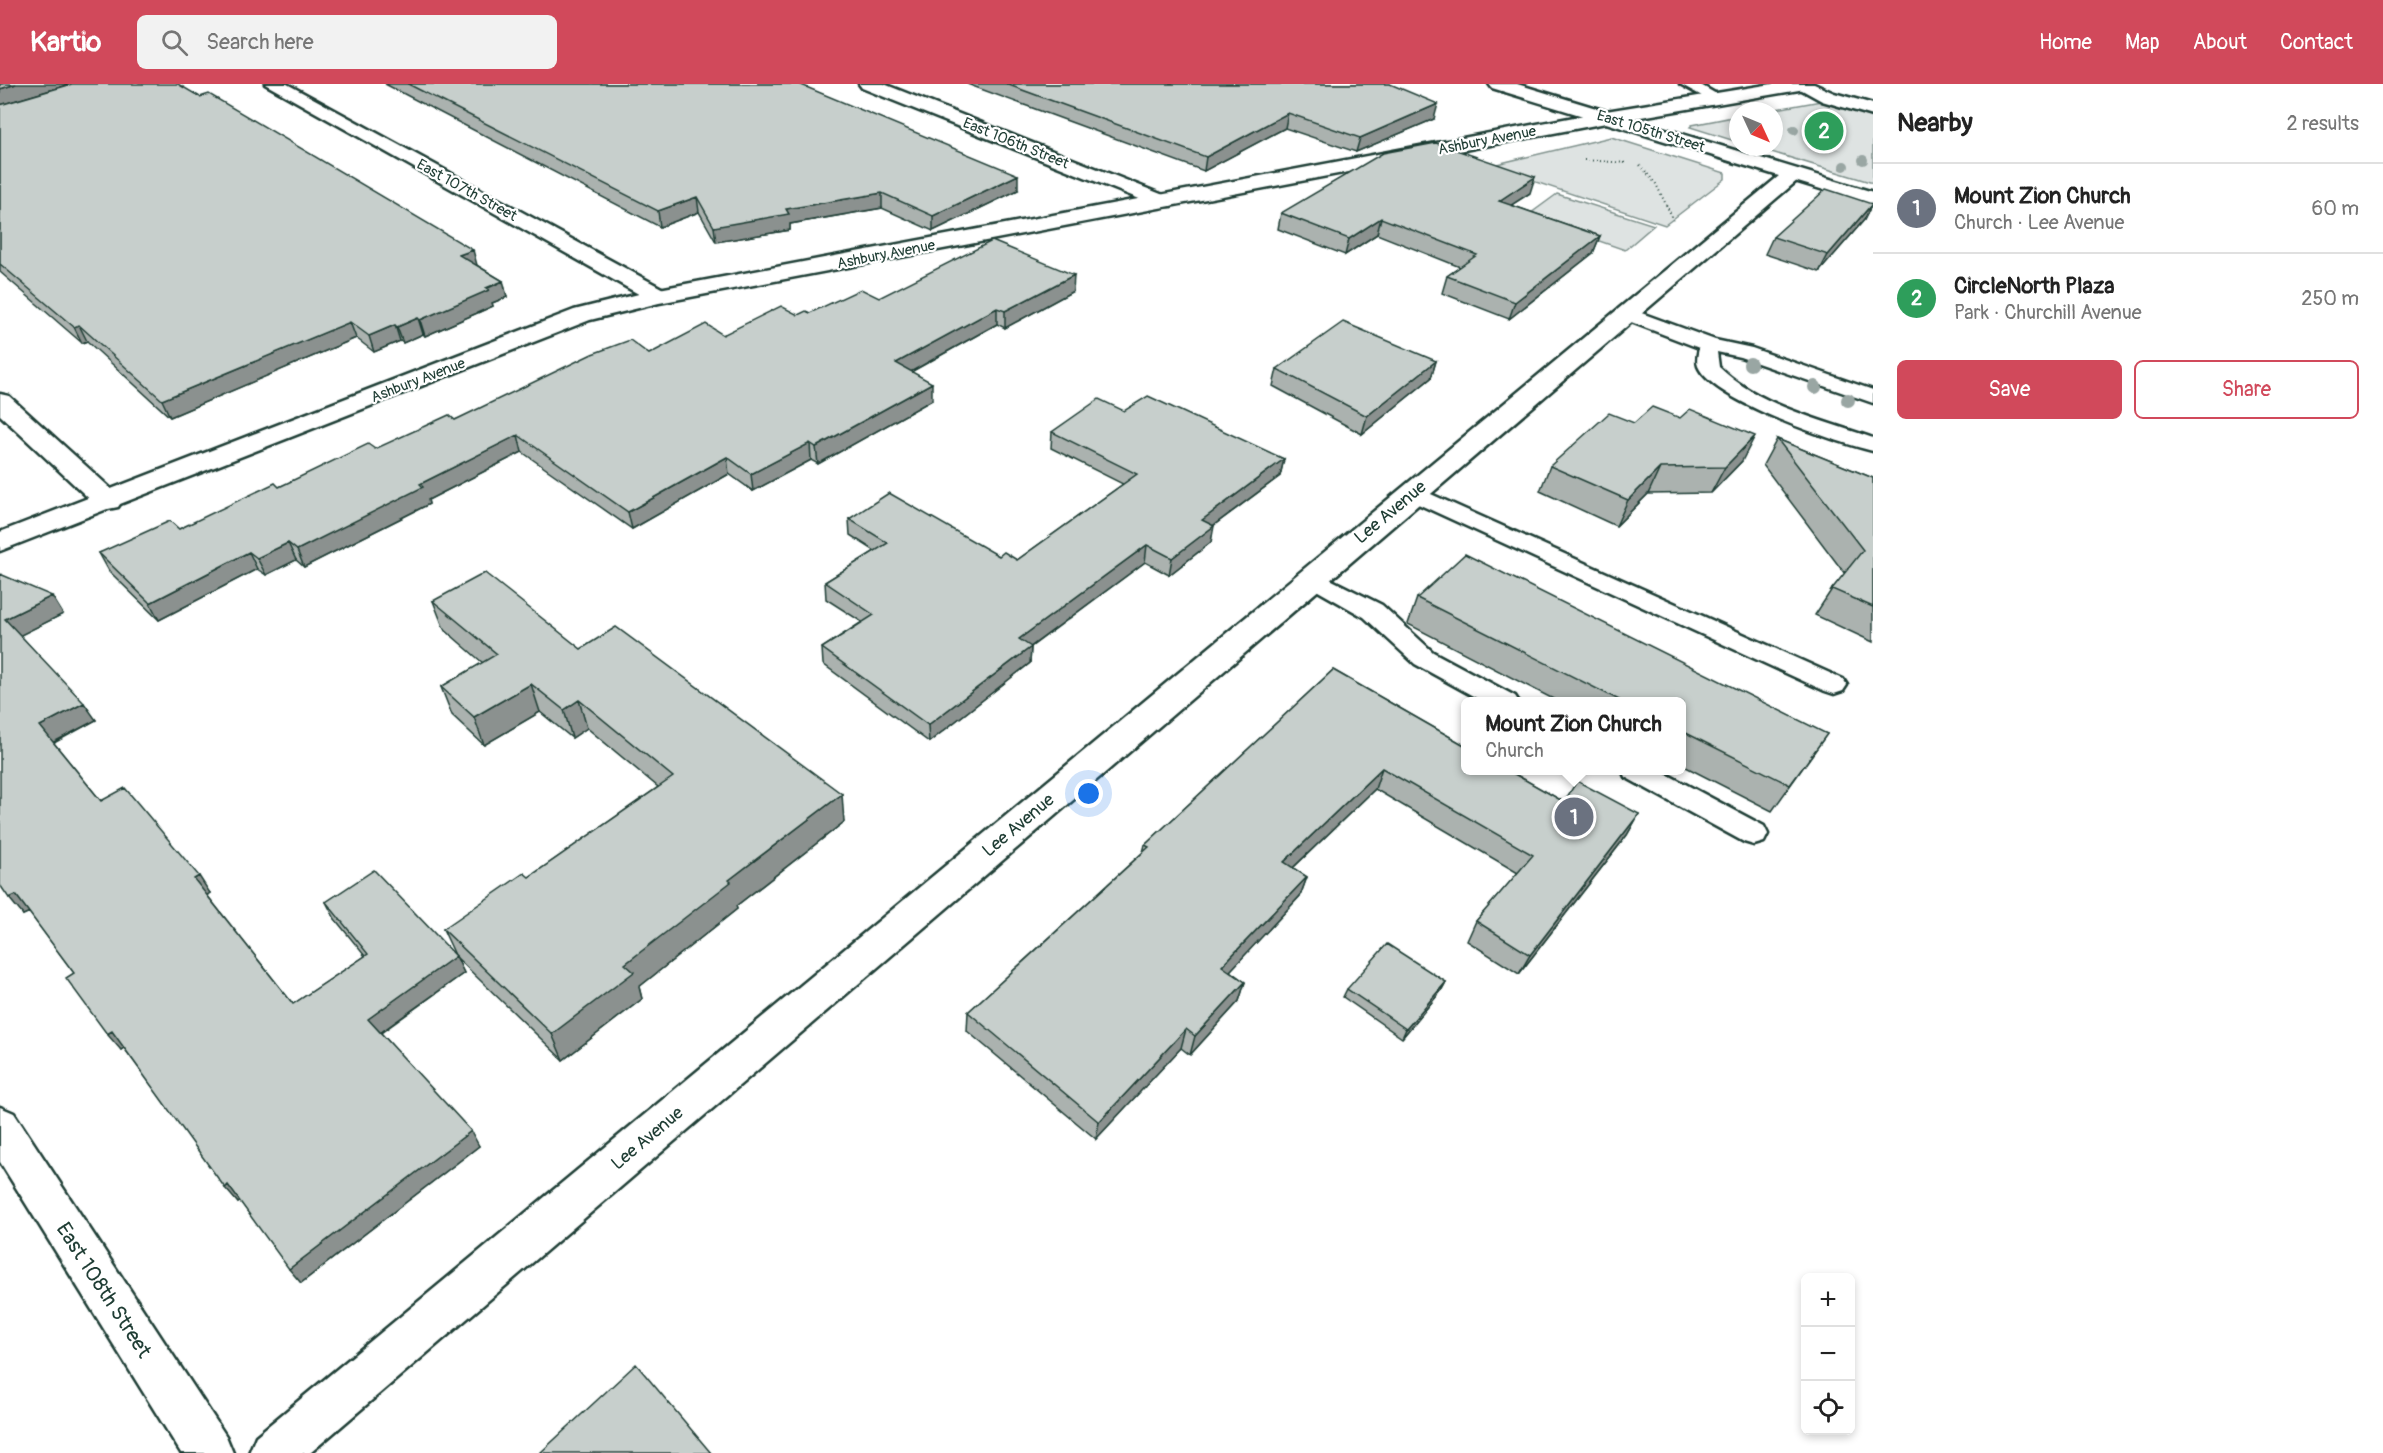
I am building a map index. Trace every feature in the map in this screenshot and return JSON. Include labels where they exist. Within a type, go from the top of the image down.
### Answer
[{"type":"street","name":"East 107th Street","points":[[274,84],[659,296]]},
{"type":"street","name":"East 106th Street","points":[[868,84],[1164,202]]},
{"type":"street","name":"East 105th Street","points":[[1498,84],[1873,199]]},
{"type":"street","name":"Ashbury Avenue","points":[[0,542],[582,315],[659,296],[1606,117],[1804,84]]},
{"type":"street","points":[[1804,84],[1828,97],[1873,110]]},
{"type":"street","name":"Lee Avenue","points":[[273,1453],[1792,175]]},
{"type":"street","points":[[0,401],[108,501]]},
{"type":"street","name":"East 108th Street","points":[[0,1126],[209,1453]]},
{"type":"lane","points":[[1687,84],[1718,99]]},
{"type":"lane","points":[[1626,313],[1710,345],[1745,352],[1873,397]]},
{"type":"lane","points":[[1710,345],[1706,357],[1709,369],[1731,390],[1873,446]]},
{"type":"lane","points":[[1413,493],[1834,685]]},
{"type":"lane","points":[[1312,578],[1373,611],[1424,658],[1497,697]]},
{"type":"lane","points":[[1643,775],[1754,834]]},
{"type":"path","points":[[1634,159],[1656,184],[1674,220]]},
{"type":"path","points":[[1582,160],[1629,163]]},
{"type":"path","points":[[1639,164],[1649,165]]},
{"type":"shaded area","points":[[1821,101],[1873,114],[1873,183],[1783,156],[1783,108]]},
{"type":"shaded area","points":[[1729,118],[1729,139],[1690,127]]},
{"type":"shaded area","points":[[1611,137],[1725,173],[1725,179],[1665,225],[1488,166]]},
{"type":"shaded area","points":[[1557,194],[1654,225],[1625,250],[1527,216]]},
{"type":"building","points":[[0,84],[16,84],[0,89]]},
{"type":"building","points":[[72,84],[178,84],[200,97],[209,94],[473,250],[459,255],[503,281],[486,288],[489,290],[420,320],[418,318],[397,327],[395,325],[369,336],[350,322],[162,400],[79,325],[74,327],[0,264],[0,105]]},
{"type":"building","points":[[408,84],[799,84],[1018,175],[933,216],[882,193],[786,209],[789,214],[714,227],[697,197],[658,211]]},
{"type":"building","points":[[1006,84],[1390,84],[1438,104],[1360,138],[1288,113],[1206,157]]},
{"type":"building","points":[[1436,143],[1535,177],[1499,201],[1600,236],[1515,302],[1447,276],[1477,255],[1381,218],[1349,239],[1281,213],[1383,153]]},
{"type":"building","points":[[1826,189],[1872,204],[1828,255],[1773,237]]},
{"type":"building","points":[[992,241],[1074,275],[1005,311],[997,308],[896,363],[932,383],[816,447],[810,443],[751,474],[727,457],[628,512],[518,435],[420,484],[423,487],[297,550],[288,543],[257,558],[249,552],[150,603],[99,553],[170,521],[179,529],[275,483],[279,487],[368,444],[375,449],[449,415],[455,420],[592,354],[630,340],[649,354],[706,324],[723,335],[781,306],[798,315],[806,311],[810,313],[861,289],[879,298]]},
{"type":"building","points":[[1343,322],[1436,361],[1367,416],[1277,369]]},
{"type":"building","points":[[1148,396],[1284,459],[1202,520],[1214,526],[1172,558],[1147,545],[1019,639],[1031,647],[928,725],[822,648],[874,615],[825,582],[888,543],[849,519],[889,493],[999,556],[1004,552],[1017,560],[1137,474],[1052,432],[1099,399],[1124,411]]},
{"type":"building","points":[[1652,407],[1680,418],[1690,409],[1755,436],[1725,467],[1660,468],[1628,500],[1550,466],[1609,413],[1634,423]]},
{"type":"building","points":[[1777,439],[1873,478],[1873,607],[1832,589],[1863,550]]},
{"type":"building","points":[[1465,554],[1827,734],[1790,785],[1686,733],[1686,697],[1613,697],[1417,598]]},
{"type":"building","points":[[485,573],[581,649],[616,627],[842,794],[729,880],[731,882],[625,964],[634,972],[552,1034],[443,929],[524,873],[529,877],[673,777],[579,700],[564,710],[531,684],[474,717],[441,687],[497,654],[433,601]]},
{"type":"building","points":[[0,574],[52,596],[5,619],[84,703],[40,726],[101,801],[125,788],[199,876],[194,879],[293,1004],[368,954],[326,902],[374,870],[456,956],[368,1019],[471,1131],[289,1269],[228,1185],[225,1188],[112,1031],[107,1034],[66,978],[74,973],[16,895],[9,898],[0,885]]},
{"type":"building","points":[[1333,670],[1461,743],[1461,775],[1516,775],[1564,802],[1577,781],[1639,814],[1530,955],[1476,921],[1533,855],[1382,768],[1284,862],[1307,877],[1222,966],[1245,982],[1195,1036],[1186,1029],[1099,1122],[968,1012],[1149,847],[1145,845]]},
{"type":"building","points":[[1387,944],[1446,982],[1406,1029],[1347,989]]},
{"type":"building","points":[[636,1364],[711,1453],[540,1453]]},
{"type":"place","name":"CircleNorth Plaza","points":[[1824,131]]},
{"type":"place","name":"Mount Zion Church","points":[[1574,817]]}]
